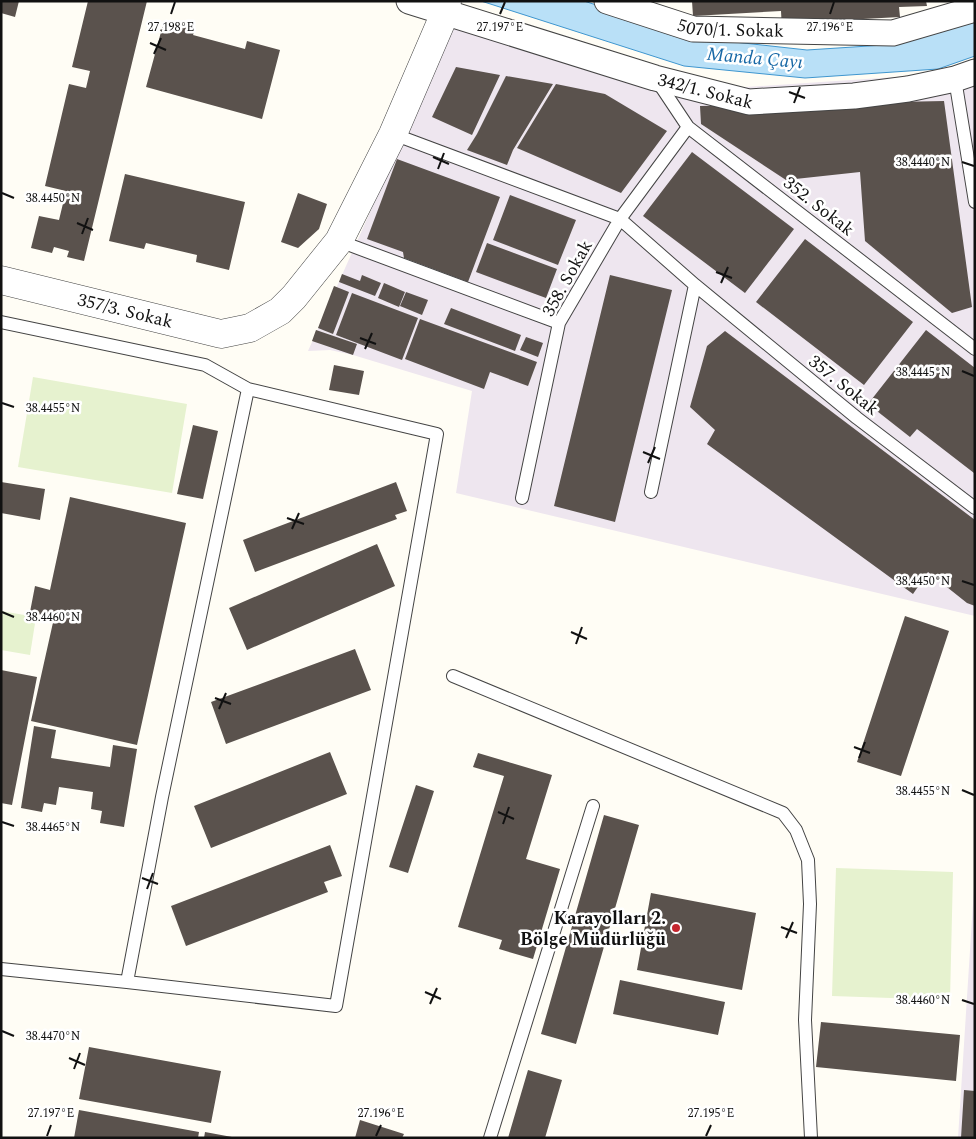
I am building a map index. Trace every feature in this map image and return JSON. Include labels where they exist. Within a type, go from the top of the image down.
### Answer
[{"type":"street","name":"342/1. Sokak","points":[[409,1],[446,7],[656,78],[749,102],[854,96],[908,89],[965,76]]},
{"type":"street","name":"5070/1. Sokak","points":[[607,1],[694,29],[893,33],[975,9]]},
{"type":"street","name":"357/3. Sokak","points":[[1,280],[221,334],[250,328],[280,311],[294,297],[339,241],[393,134],[446,7]]},
{"type":"lane","points":[[965,76],[975,202]]},
{"type":"lane","name":"352. Sokak","points":[[656,78],[688,127],[975,349]]},
{"type":"lane","name":"358. Sokak","points":[[522,498],[559,323],[620,219],[688,127]]},
{"type":"lane","points":[[393,134],[620,219]]},
{"type":"lane","name":"357. Sokak","points":[[620,219],[695,285],[857,418],[975,508]]},
{"type":"lane","points":[[339,241],[559,323]]},
{"type":"lane","points":[[651,492],[695,285]]},
{"type":"lane","points":[[1,322],[205,365],[248,388],[437,434],[336,1006],[1,969]]},
{"type":"lane","points":[[126,982],[162,797],[248,388]]},
{"type":"lane","points":[[453,676],[783,813],[796,830],[808,860],[810,904],[805,1020],[811,1138]]},
{"type":"lane","points":[[490,1138],[593,806]]},
{"type":"shaded area","points":[[456,20],[688,91],[940,74],[975,62],[975,616],[456,493],[472,391],[353,355],[330,350],[308,351]]},
{"type":"shaded area","points":[[975,872],[975,1138],[958,1138]]},
{"type":"green space","points":[[33,377],[187,404],[172,493],[18,467]]},
{"type":"green space","points":[[1,611],[36,617],[30,655],[1,650]]},
{"type":"green space","points":[[836,868],[953,872],[950,1000],[832,996]]},
{"type":"water","name":"Manda Çayı","points":[[481,1],[584,1],[698,38],[807,50],[884,45],[975,13],[975,56],[938,69],[805,78],[684,66]]},
{"type":"building","points":[[1,1],[19,1],[15,17],[1,13]]},
{"type":"building","points":[[88,1],[147,1],[84,261],[67,257],[69,251],[54,247],[52,253],[31,248],[39,216],[59,220],[66,191],[45,186],[69,84],[86,88],[90,71],[72,67]]},
{"type":"building","points":[[692,1],[926,1],[927,6],[899,7],[900,17],[863,19],[864,26],[782,30],[781,11],[693,16]]},
{"type":"building","points":[[164,21],[195,30],[193,35],[245,49],[247,41],[280,50],[262,119],[146,87]]},
{"type":"building","points":[[456,67],[500,75],[472,135],[432,117]]},
{"type":"building","points":[[506,76],[553,84],[513,150],[507,165],[467,150]]},
{"type":"building","points":[[556,84],[605,94],[667,131],[621,193],[517,148]]},
{"type":"building","points":[[944,101],[972,307],[952,313],[865,241],[860,172],[786,180],[701,124],[700,106]]},
{"type":"building","points":[[692,152],[794,229],[745,293],[643,216]]},
{"type":"building","points":[[397,159],[500,197],[468,282],[404,258],[403,252],[367,239]]},
{"type":"building","points":[[125,174],[245,202],[229,270],[196,262],[197,255],[146,243],[144,249],[109,241]]},
{"type":"building","points":[[298,193],[327,204],[319,229],[298,248],[281,242]]},
{"type":"building","points":[[510,195],[576,220],[558,265],[493,240]]},
{"type":"building","points":[[805,239],[913,322],[864,385],[756,302]]},
{"type":"building","points":[[487,243],[557,269],[546,298],[476,272]]},
{"type":"building","points":[[342,274],[360,281],[362,275],[381,283],[375,296],[339,282]]},
{"type":"building","points":[[610,275],[672,290],[615,522],[554,506]]},
{"type":"building","points":[[384,283],[405,292],[399,307],[378,298]]},
{"type":"building","points":[[334,286],[349,292],[333,334],[318,328]]},
{"type":"building","points":[[406,292],[428,300],[422,315],[400,306]]},
{"type":"building","points":[[352,293],[418,318],[402,360],[336,335]]},
{"type":"building","points":[[451,308],[521,335],[515,351],[444,324]]},
{"type":"building","points":[[420,319],[537,362],[528,386],[490,372],[484,389],[405,359]]},
{"type":"building","points":[[316,330],[357,344],[353,355],[312,341]]},
{"type":"building","points":[[926,330],[975,368],[974,473],[917,429],[910,437],[868,404]]},
{"type":"building","points":[[725,331],[975,520],[975,606],[967,603],[928,572],[913,594],[707,444],[715,430],[690,407],[707,346]]},
{"type":"building","points":[[526,337],[543,343],[538,357],[520,350]]},
{"type":"building","points":[[334,365],[364,371],[359,395],[329,390]]},
{"type":"building","points":[[193,425],[218,431],[203,499],[177,494]]},
{"type":"building","points":[[1,482],[45,489],[40,520],[1,513]]},
{"type":"building","points":[[396,482],[407,511],[395,515],[397,519],[255,572],[243,540]]},
{"type":"building","points":[[70,497],[186,523],[137,745],[31,721],[54,618],[30,612],[35,586],[50,590]]},
{"type":"building","points":[[377,544],[395,586],[247,650],[229,608]]},
{"type":"building","points":[[905,616],[949,631],[901,776],[857,762]]},
{"type":"building","points":[[355,649],[371,690],[226,744],[211,702]]},
{"type":"building","points":[[1,670],[37,677],[12,805],[1,803]]},
{"type":"building","points":[[34,726],[56,730],[51,758],[110,767],[113,745],[137,749],[124,827],[100,823],[102,811],[91,809],[93,792],[59,787],[56,805],[44,803],[42,812],[21,808]]},
{"type":"building","points":[[330,752],[347,794],[211,848],[194,806]]},
{"type":"building","points":[[478,753],[552,775],[526,859],[560,869],[533,959],[499,949],[502,940],[458,927],[504,776],[473,767]]},
{"type":"building","points":[[416,785],[434,791],[408,873],[389,867]]},
{"type":"building","points":[[604,815],[639,825],[576,1044],[541,1034]]},
{"type":"building","points":[[330,845],[342,876],[324,882],[328,892],[186,946],[171,906]]},
{"type":"building","points":[[651,893],[756,913],[742,990],[637,970]]},
{"type":"building","points":[[620,980],[725,1002],[718,1035],[613,1014]]},
{"type":"building","points":[[821,1022],[960,1035],[956,1081],[816,1067]]},
{"type":"building","points":[[89,1047],[221,1071],[211,1123],[79,1099]]},
{"type":"building","points":[[528,1070],[562,1080],[545,1138],[508,1138]]},
{"type":"building","points":[[964,1090],[975,1091],[975,1138],[961,1138]]},
{"type":"building","points":[[79,1110],[199,1132],[198,1138],[74,1138]]},
{"type":"building","points":[[360,1120],[404,1134],[402,1138],[355,1138]]},
{"type":"building","points":[[205,1132],[232,1137],[204,1138]]},
{"type":"place","name":"Karayolları 2. Bölge Müdürlüğü","points":[[676,928]]}]
